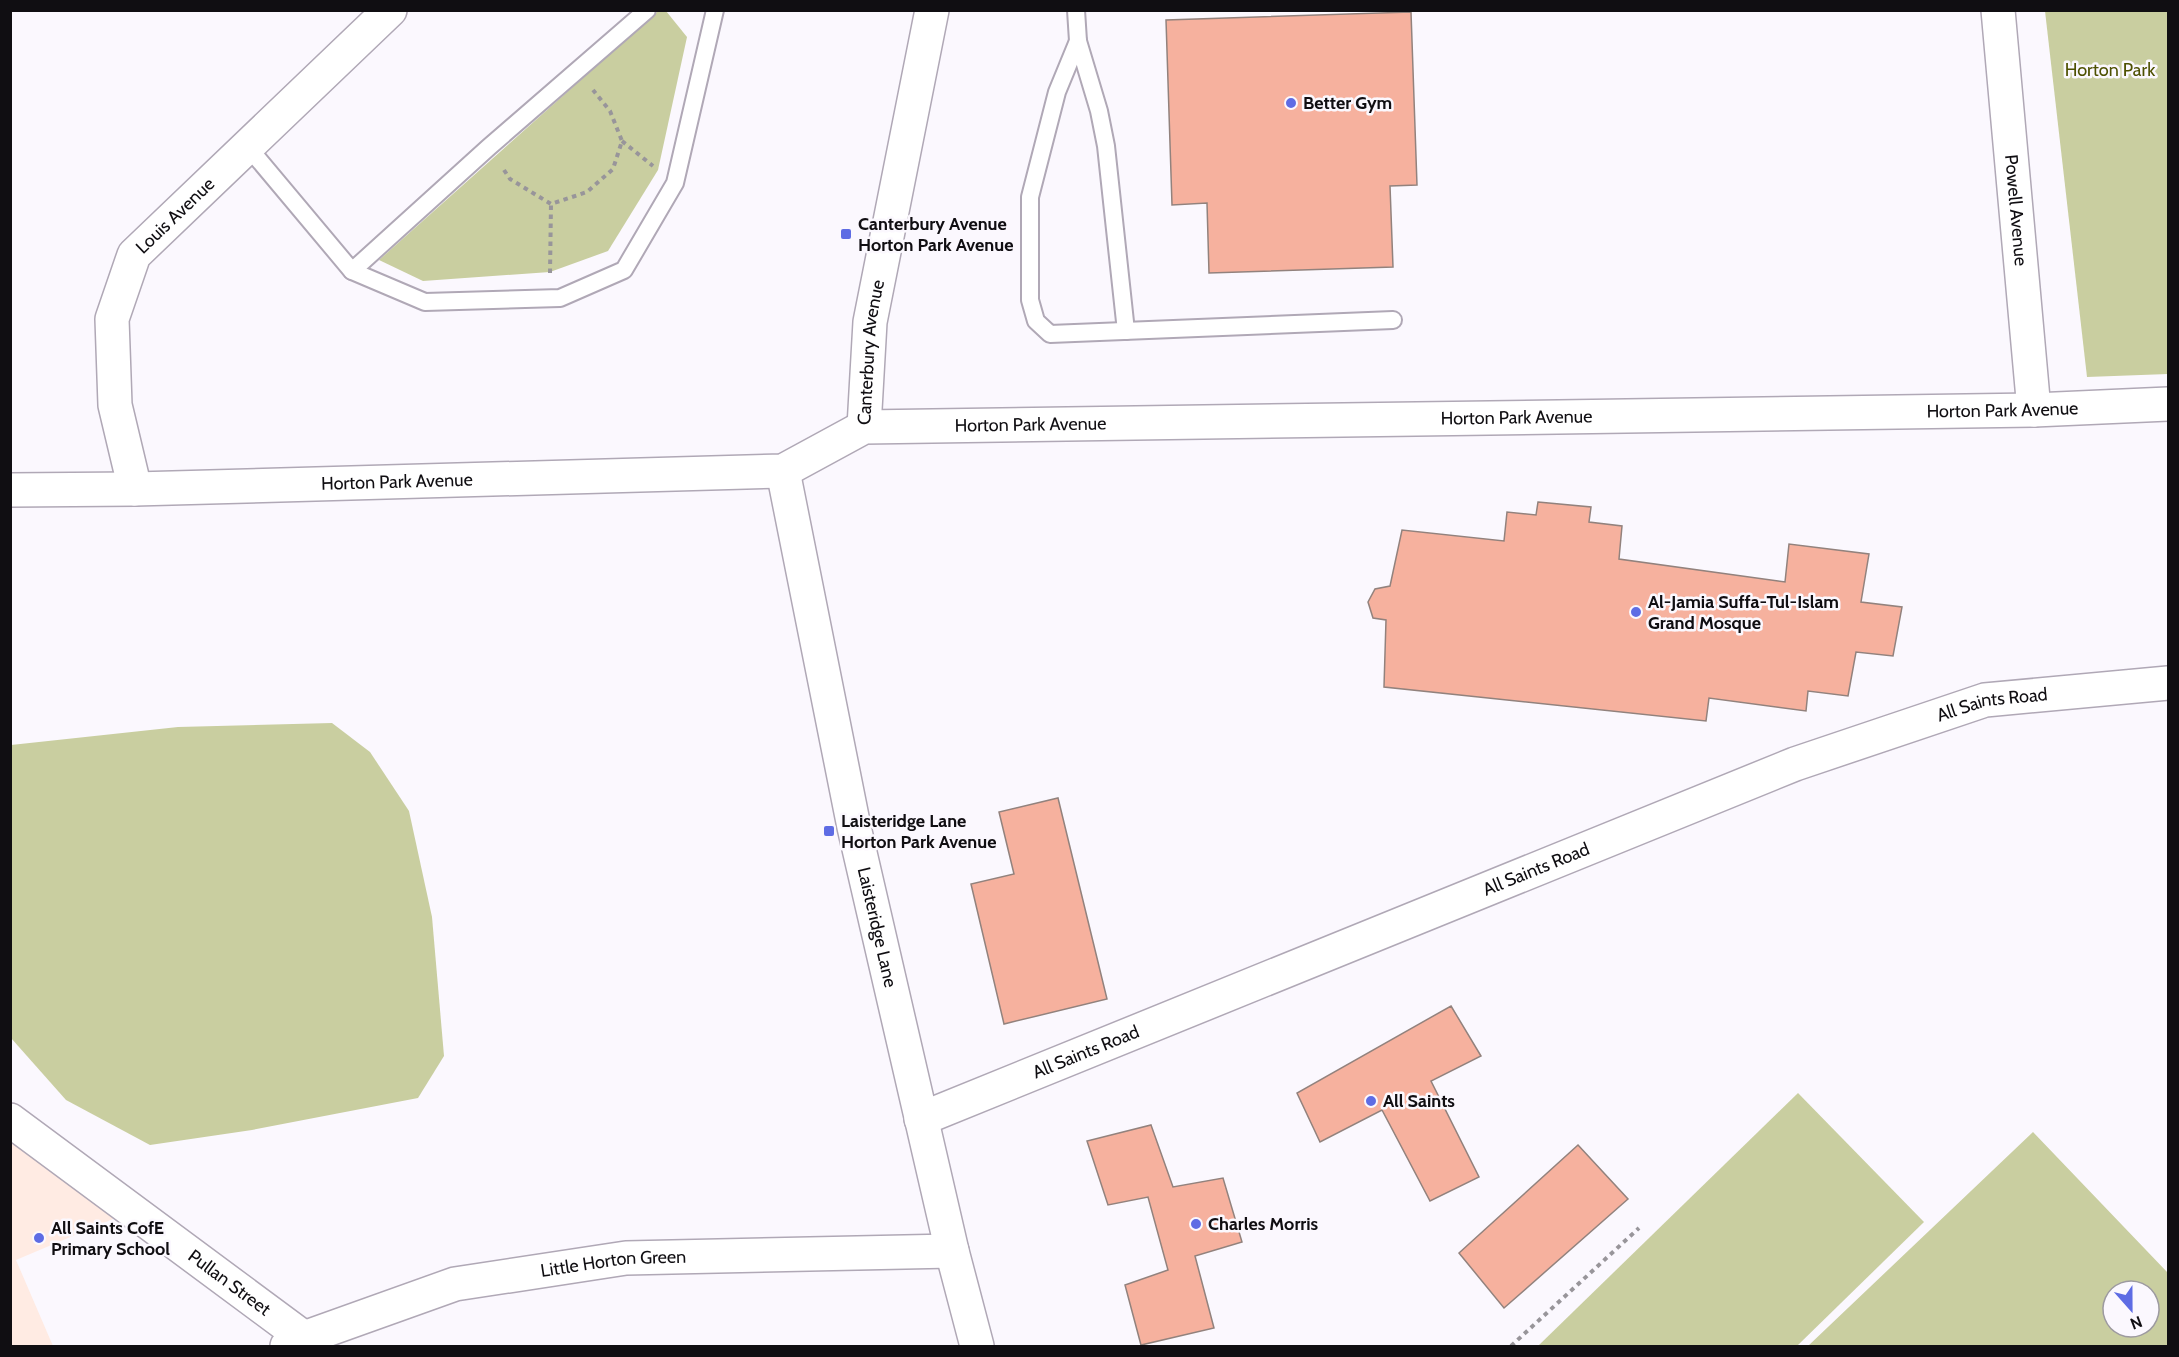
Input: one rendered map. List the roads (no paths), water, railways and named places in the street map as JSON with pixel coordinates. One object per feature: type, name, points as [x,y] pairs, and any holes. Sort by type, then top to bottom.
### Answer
[{"type":"street","name":"Louis Avenue","points":[[135,489],[115,405],[112,319],[134,255],[390,10]]},
{"type":"street","name":"Canterbury Avenue","points":[[783,471],[864,427],[870,322],[932,10]]},
{"type":"street","name":"Powell Avenue","points":[[1998,10],[2034,410]]},
{"type":"street","name":"Horton Park Avenue","points":[[864,427],[2034,410],[2169,404]]},
{"type":"street","name":"Horton Park Avenue","points":[[10,490],[135,489],[783,471]]},
{"type":"street","name":"Laisteridge Lane","points":[[783,471],[854,827],[952,1251],[977,1347]]},
{"type":"street","name":"All Saints Road","points":[[921,1119],[1794,764],[1985,700],[2169,683]]},
{"type":"street","name":"Pullan Street","points":[[10,1120],[295,1342]]},
{"type":"street","name":"Little Horton Green","points":[[295,1342],[455,1284],[626,1258],[952,1251]]},
{"type":"lane","points":[[352,272],[489,147],[647,10]]},
{"type":"lane","points":[[248,147],[352,272],[425,302],[561,298],[624,270],[675,183],[715,10]]},
{"type":"lane","points":[[1076,10],[1078,41],[1099,111],[1106,146],[1126,331]]},
{"type":"lane","points":[[1078,41],[1057,92],[1030,197],[1030,300],[1036,321],[1050,334],[1394,320]]},
{"type":"place","name":"Better Gym","points":[[1291,103]]},
{"type":"place","name":"Canterbury Avenue Horton Park Avenue","points":[[846,234]]},
{"type":"place","name":"Al-Jamia Suffa-Tul-Islam Grand Mosque","points":[[1636,612]]},
{"type":"place","name":"Laisteridge Lane Horton Park Avenue","points":[[829,831]]},
{"type":"place","name":"All Saints","points":[[1371,1101]]},
{"type":"place","name":"Charles Morris","points":[[1196,1224]]},
{"type":"place","name":"All Saints CofE Primary School","points":[[39,1238]]},
{"type":"park label","name":"Horton Park","points":[[2110,70]]}]
